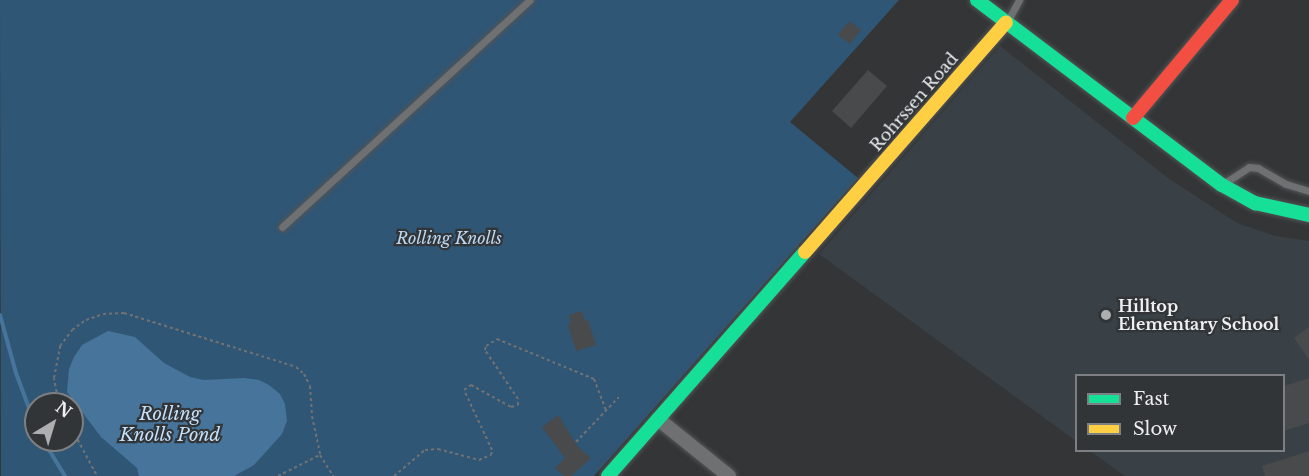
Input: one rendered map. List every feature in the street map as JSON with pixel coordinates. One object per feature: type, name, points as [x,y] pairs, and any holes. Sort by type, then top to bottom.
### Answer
[{"type":"street","points":[[977,0],[1222,185],[1255,203],[1309,215]]},
{"type":"street","points":[[1133,118],[1165,76],[1200,41],[1232,0]]},
{"type":"street","name":"Rohrssen Road","points":[[608,476],[1006,22]]},
{"type":"street","points":[[658,419],[729,476]]},
{"type":"lane","points":[[282,227],[530,0]]},
{"type":"lane","points":[[1006,22],[1018,0]]},
{"type":"lane","points":[[1222,185],[1249,167],[1258,168],[1286,184],[1309,191]]},
{"type":"path","points":[[57,392],[54,378],[60,346],[72,330],[86,320],[103,314],[124,313],[296,367],[304,374],[310,386],[312,416],[320,455],[333,476]]},
{"type":"path","points":[[393,476],[425,450],[438,450],[479,459],[491,455],[492,450],[464,390],[471,385],[511,407],[518,405],[518,399],[485,350],[486,346],[497,339],[594,379],[606,410]]},
{"type":"path","points":[[576,442],[619,397]]},
{"type":"path","points":[[84,452],[97,476]]},
{"type":"path","points":[[278,476],[320,455]]},
{"type":"shaded area","name":"Hilltop Elementary School","points":[[1000,46],[1168,178],[1237,223],[1276,236],[1309,241],[1309,476],[1125,476],[1091,452],[1285,452],[1285,374],[1075,374],[1075,440],[819,254]]},
{"type":"green space","name":"Rolling Knolls","points":[[0,0],[899,0],[790,122],[858,178],[594,476],[1,476]]},
{"type":"water","name":"Rolling Knolls Pond","points":[[108,331],[135,337],[164,363],[190,377],[204,380],[244,378],[259,380],[280,394],[285,404],[287,421],[282,434],[254,465],[234,476],[139,476],[137,468],[101,437],[84,414],[84,392],[67,392],[69,369],[82,345]]},
{"type":"building","points":[[849,21],[861,30],[850,44],[838,35]]},
{"type":"building","points":[[868,70],[887,86],[851,128],[832,111]]},
{"type":"building","points":[[582,311],[585,321],[588,320],[596,345],[576,351],[568,325],[571,324],[569,315]]},
{"type":"building","points":[[1309,327],[1309,360],[1294,338]]},
{"type":"building","name":"Hilltop Elementary School","points":[[1309,378],[1309,423],[1285,431],[1285,386]]},
{"type":"building","points":[[558,415],[578,447],[591,458],[571,476],[564,476],[555,468],[565,458],[542,427]]},
{"type":"building","points":[[1309,451],[1309,476],[1265,476],[1262,466]]},
{"type":"waterway","points":[[0,315],[24,395]]},
{"type":"waterway","points":[[50,452],[65,476]]},
{"type":"traffic: fast","points":[[977,0],[1222,185],[1255,203],[1309,215]]},
{"type":"traffic: fast","points":[[608,476],[805,252]]},
{"type":"traffic: slow","points":[[805,252],[1006,22]]},
{"type":"traffic: jam","points":[[1133,118],[1232,0]]},
{"type":"place","name":"Hilltop Elementary School","points":[[1106,315]]}]
